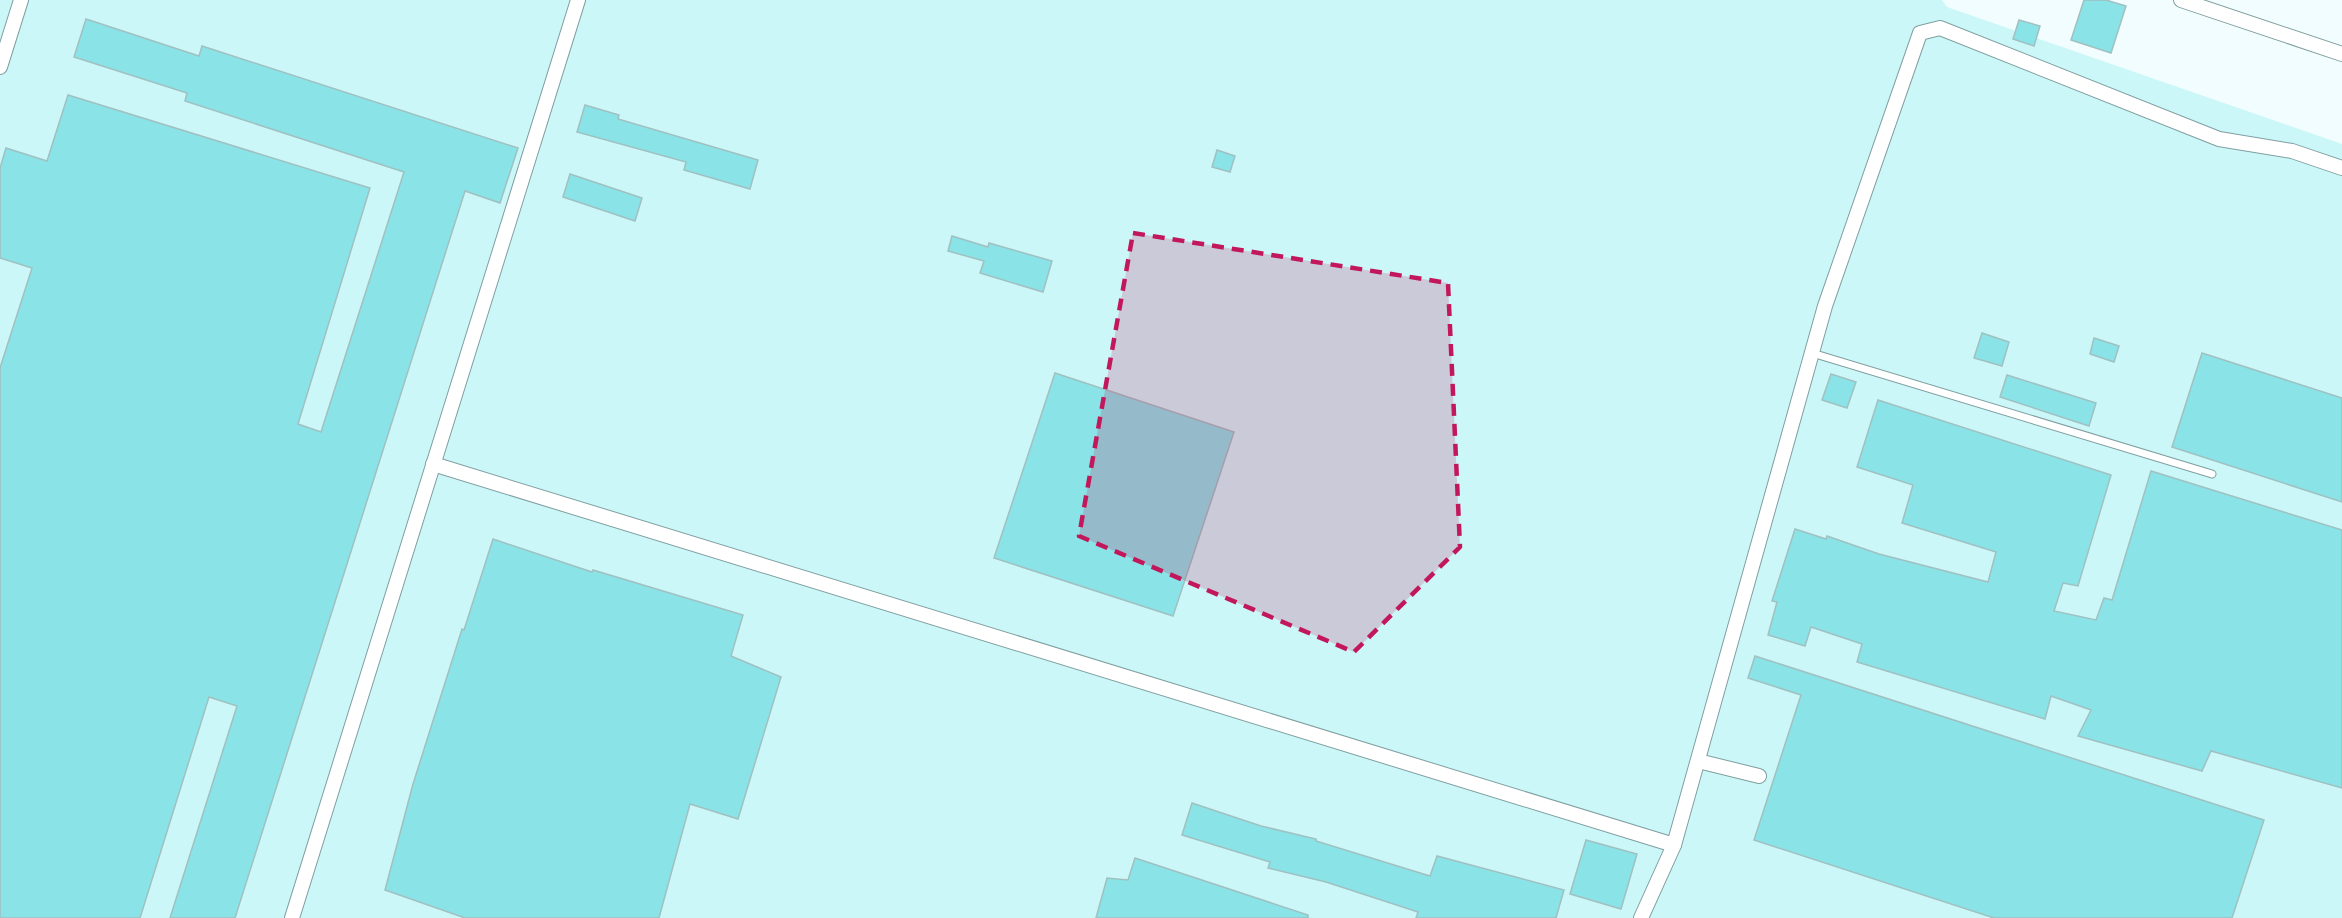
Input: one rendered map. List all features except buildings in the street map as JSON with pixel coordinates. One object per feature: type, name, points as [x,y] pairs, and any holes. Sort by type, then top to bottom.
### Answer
[{"type":"street","points":[[0,67],[21,0]]},
{"type":"street","points":[[292,918],[578,0]]},
{"type":"street","points":[[2181,0],[2342,54]]},
{"type":"street","points":[[1641,918],[1674,845],[1825,306],[1920,33],[1940,28],[2219,139],[2292,151],[2342,168]]},
{"type":"street","points":[[434,464],[1674,845]]},
{"type":"street","points":[[1698,761],[1759,776]]},
{"type":"lane","points":[[1812,353],[2212,474]]},
{"type":"highlighted area","points":[[1133,233],[1448,283],[1460,547],[1354,652],[1079,536]]},
{"type":"shaded area","points":[[0,0],[1942,0],[1947,7],[2342,144],[2342,918],[0,918]]}]
